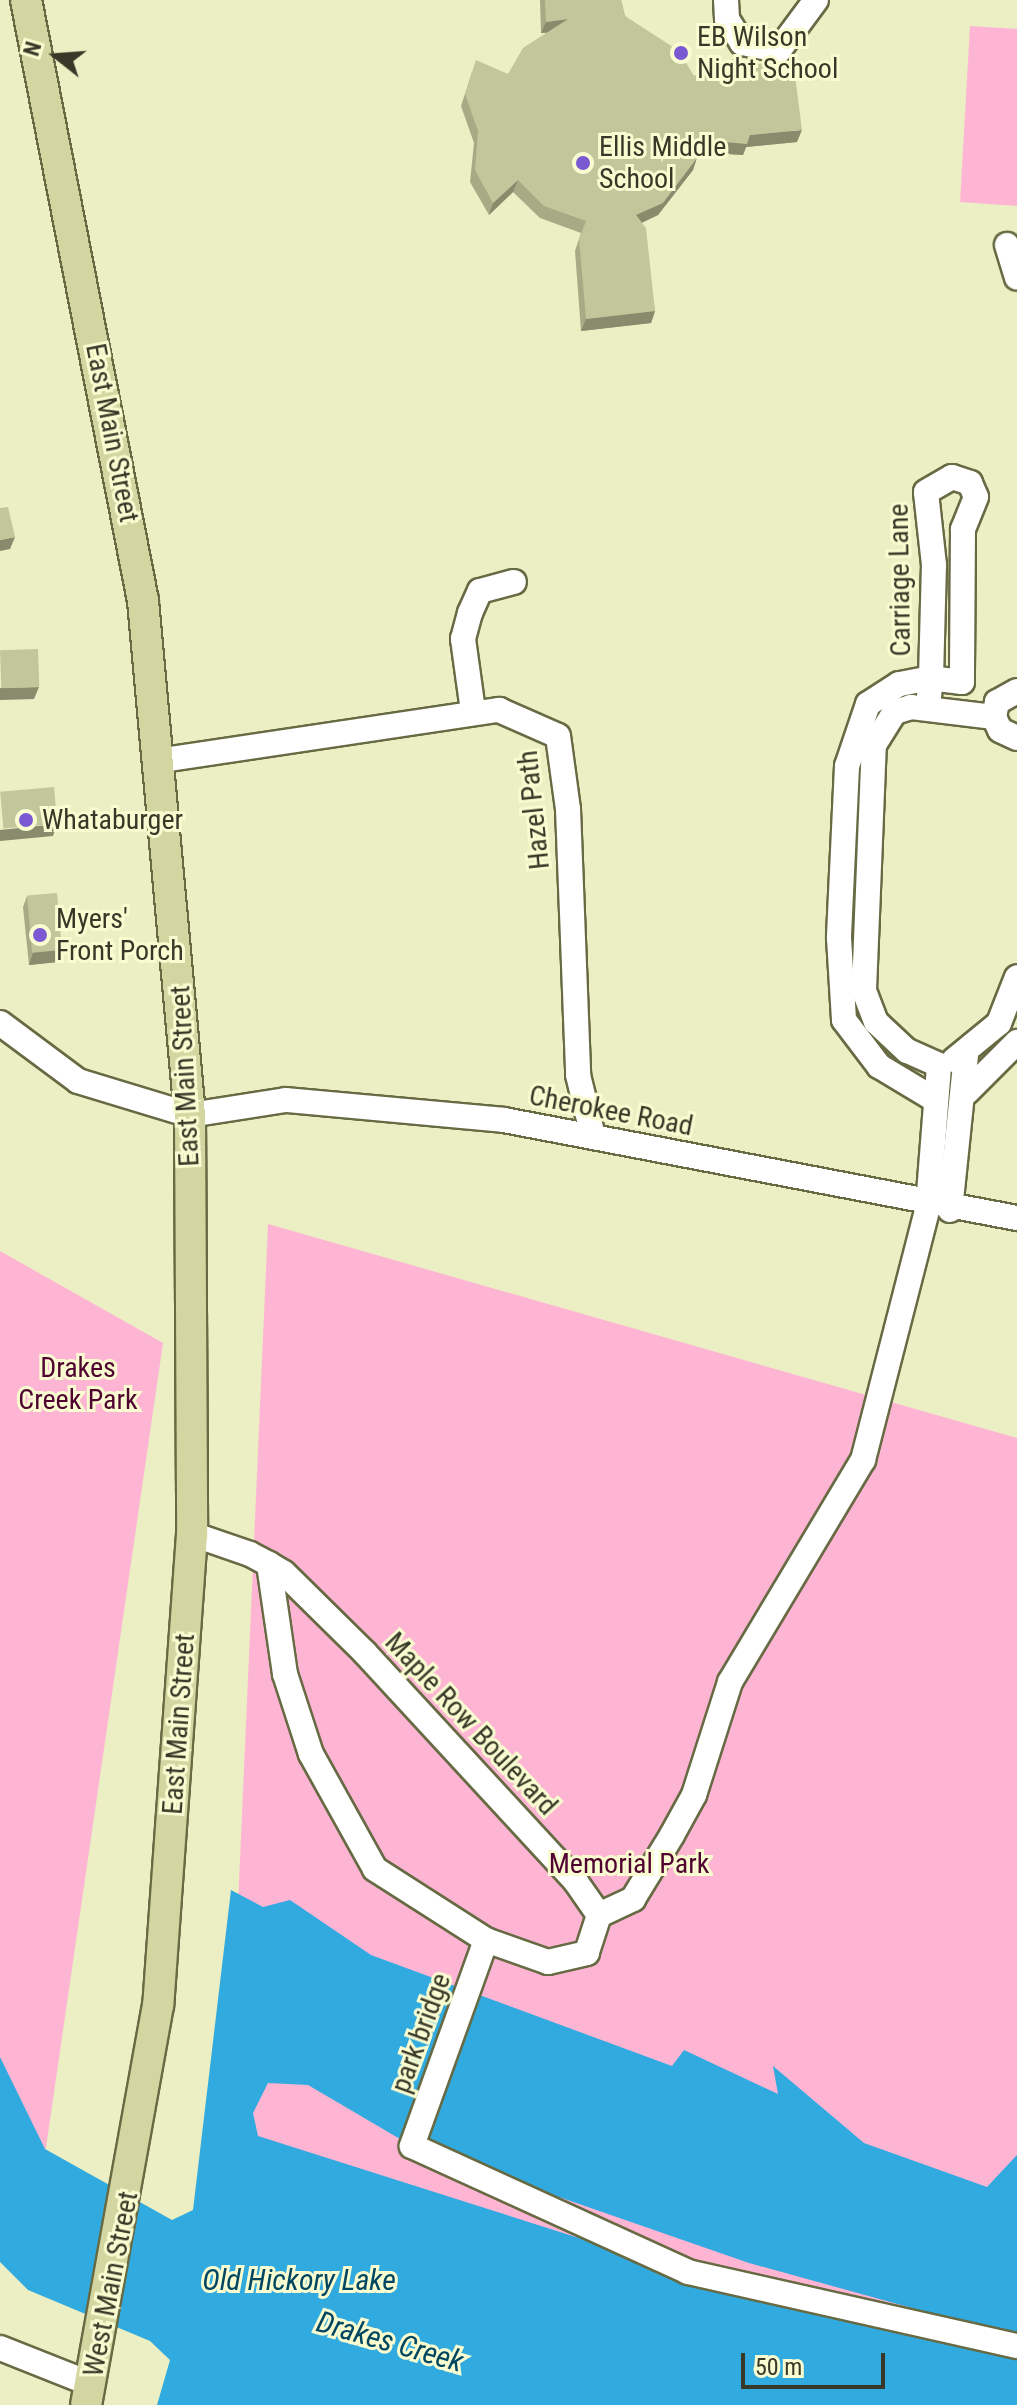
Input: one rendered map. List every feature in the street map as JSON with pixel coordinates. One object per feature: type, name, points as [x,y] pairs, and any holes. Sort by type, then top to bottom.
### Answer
[{"type":"main road","name":"East Main Street","points":[[26,0],[143,601],[163,760],[190,1115],[192,1534],[158,2005],[135,2163]]},
{"type":"main road","name":"West Main Street","points":[[90,2383],[135,2163]]},
{"type":"street","points":[[726,0],[727,19],[742,43],[779,50],[816,0]]},
{"type":"street","points":[[1007,245],[1017,278]]},
{"type":"street","name":"Carriage Lane","points":[[928,706],[934,532],[926,492],[952,477],[970,483],[976,497],[963,529],[959,711]]},
{"type":"street","points":[[473,711],[463,639],[470,613],[480,591],[514,582]]},
{"type":"street","name":"Carriage Lane","points":[[868,1001],[865,923],[850,744],[868,704],[899,684],[931,678],[962,682],[1005,701],[1017,738]]},
{"type":"street","name":"Carriage Lane","points":[[843,1011],[840,924],[857,810],[874,745],[895,712],[928,706],[959,711],[1005,701]]},
{"type":"street","name":"Hazel Path","points":[[163,760],[473,711],[499,710],[558,736],[568,809],[578,1075],[593,1136]]},
{"type":"street","points":[[840,924],[865,923]]},
{"type":"street","points":[[934,1099],[879,1066],[843,1011],[868,1001],[876,1022],[907,1051],[939,1065],[966,1056],[999,1023],[1017,977]]},
{"type":"street","points":[[0,1023],[78,1081],[190,1115]]},
{"type":"street","points":[[967,1092],[1017,1042]]},
{"type":"street","points":[[269,1564],[285,1674],[311,1754],[375,1869],[486,1940],[548,1962],[587,1953],[599,1915],[633,1899],[672,1835],[704,1769],[730,1682],[863,1460],[939,1208],[967,1092],[966,1056]]},
{"type":"street","points":[[939,1065],[934,1099],[939,1208]]},
{"type":"street","name":"Cherokee Road","points":[[190,1115],[286,1100],[504,1120],[939,1208],[1017,1218]]},
{"type":"street","name":"Maple Row Boulevard","points":[[192,1534],[269,1564],[365,1653],[599,1915]]},
{"type":"street","name":"park bridge","points":[[486,1940],[412,2146],[688,2272],[1017,2346]]},
{"type":"street","points":[[0,2348],[90,2383]]},
{"type":"green space","points":[[970,26],[1017,29],[1017,206],[960,202]]},
{"type":"green space","name":"Memorial Park","points":[[268,1224],[1017,1438],[1017,2349],[226,2177]]},
{"type":"green space","name":"Drakes Creek Park","points":[[0,1251],[163,1343],[42,2175],[0,2146]]},
{"type":"water","name":"Old Hickory Lake","points":[[231,1890],[263,1907],[290,1900],[371,1955],[672,2066],[684,2050],[778,2094],[773,2066],[864,2143],[987,2187],[1017,2155],[1017,2337],[749,2263],[412,2146],[308,2085],[268,2083],[253,2113],[258,2136],[749,2292],[1017,2358],[1017,2405],[157,2405],[170,2360],[150,2341],[28,2290],[0,2262],[0,2057],[45,2149],[172,2220],[193,2210]]},
{"type":"building","name":"Ellis Middle School","points":[[545,0],[621,0],[625,16],[679,51],[694,76],[740,56],[740,66],[793,60],[802,130],[750,135],[747,144],[701,140],[697,158],[663,203],[636,215],[646,228],[655,311],[586,319],[579,239],[586,221],[544,206],[518,180],[493,203],[475,170],[478,131],[465,94],[476,60],[508,74],[523,48],[568,19],[546,22]]},
{"type":"building","points":[[8,507],[15,537],[0,540],[0,508]]},
{"type":"building","points":[[38,649],[39,687],[1,688],[0,650]]},
{"type":"building","name":"Whataburger","points":[[54,787],[57,824],[3,829],[0,792]]},
{"type":"building","name":"Myers' Front Porch","points":[[57,893],[62,950],[32,952],[27,896]]},
{"type":"place","name":"EB Wilson Night School","points":[[681,53]]},
{"type":"place","name":"Ellis Middle School","points":[[583,163]]},
{"type":"place","name":"Whataburger","points":[[26,820]]},
{"type":"place","name":"Myers' Front Porch","points":[[40,935]]},
{"type":"water label","name":"Drakes Creek","points":[[390,2342]]}]
